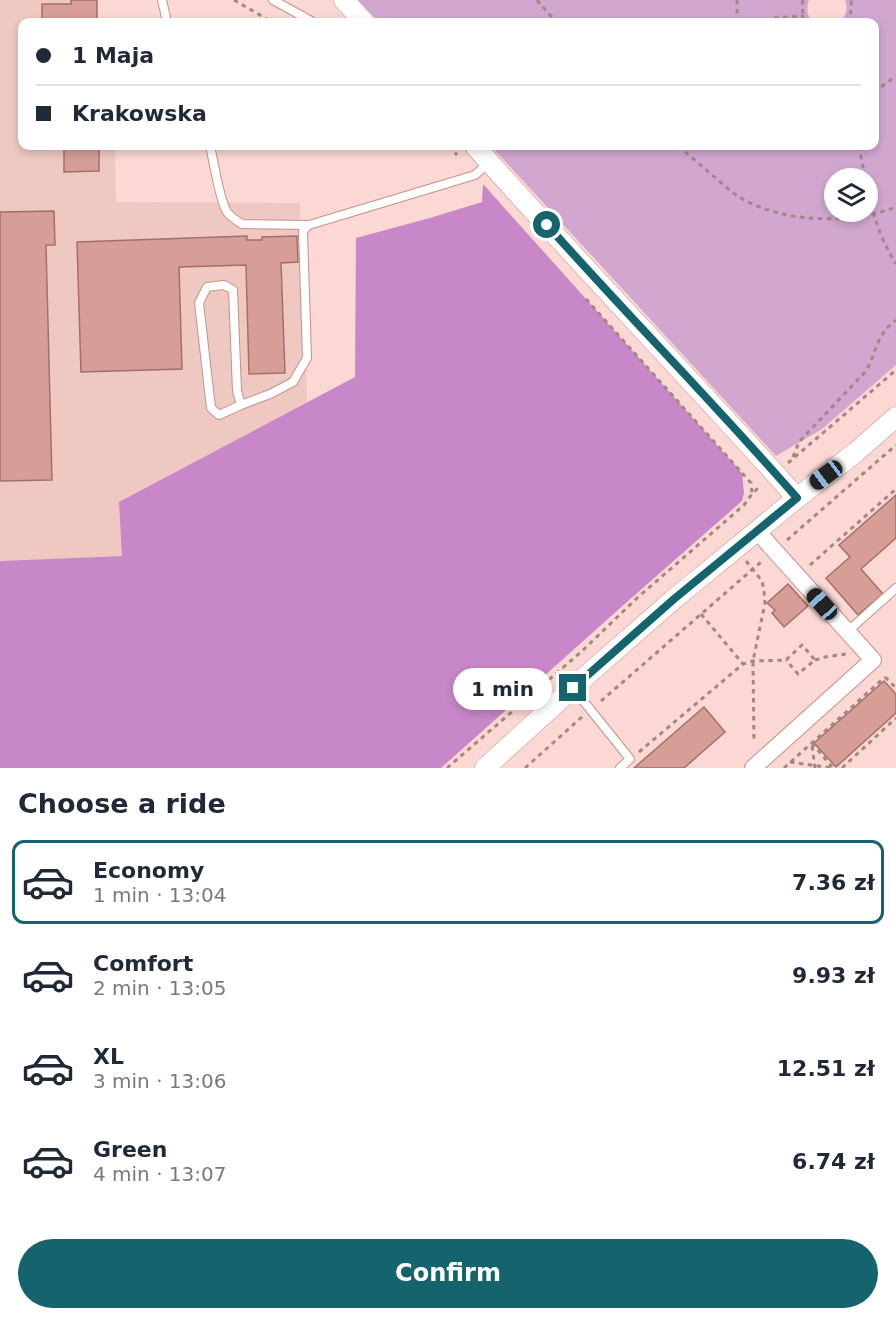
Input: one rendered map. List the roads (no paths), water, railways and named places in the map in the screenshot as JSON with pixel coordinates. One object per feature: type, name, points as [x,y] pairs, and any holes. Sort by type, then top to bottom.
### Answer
[{"type":"street","points":[[344,0],[360,18]]},
{"type":"street","points":[[475,150],[482,169],[797,498]]},
{"type":"street","points":[[485,768],[674,599],[896,417]]},
{"type":"street","points":[[754,768],[873,660],[756,530]]},
{"type":"lane","points":[[162,0],[166,18]]},
{"type":"lane","points":[[273,0],[306,18]]},
{"type":"lane","points":[[211,150],[227,212],[242,224],[309,225],[482,169]]},
{"type":"lane","points":[[241,405],[237,391],[233,290],[224,285],[207,287],[199,303],[211,408],[219,415],[293,382],[307,358],[303,231],[309,225]]},
{"type":"lane","points":[[847,632],[896,588]]},
{"type":"lane","points":[[573,688],[630,759],[620,768]]}]
